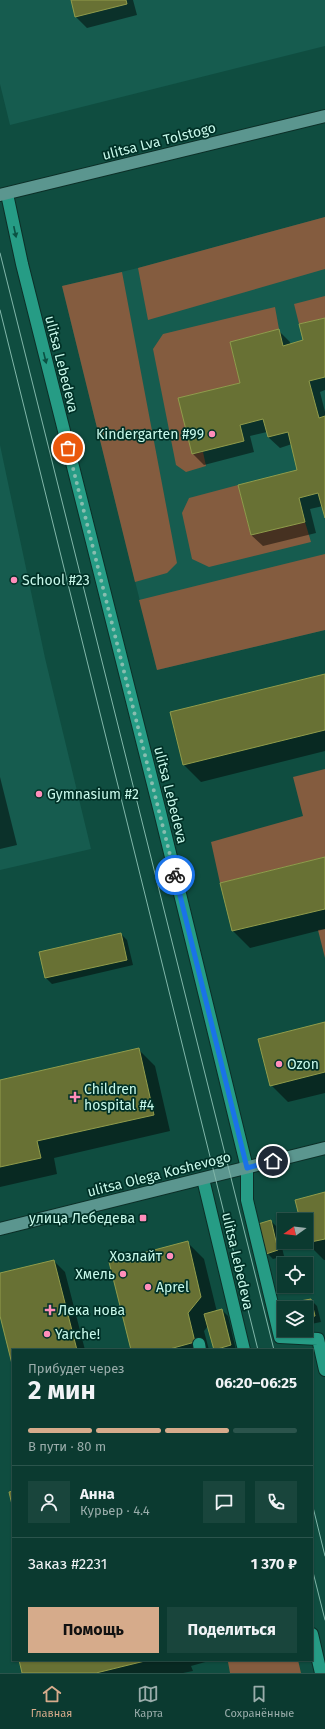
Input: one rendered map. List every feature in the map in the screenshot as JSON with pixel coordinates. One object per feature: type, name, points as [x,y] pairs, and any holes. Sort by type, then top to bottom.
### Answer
[{"type":"street","name":"ulitsa Lva Tolstogo","points":[[3,194],[325,116]]},
{"type":"street","name":"ulitsa Lebedeva","points":[[3,194],[160,812],[247,1168],[248,1200],[280,1337],[318,1339],[325,1370]]},
{"type":"street","name":"ulitsa Olega Koshevogo","points":[[0,1229],[325,1148]]},
{"type":"street","name":"ulitsa Lebedeva","points":[[202,1179],[244,1349]]},
{"type":"street","points":[[313,1638],[321,1673]]},
{"type":"shaded area","points":[[0,0],[325,0],[325,46],[10,125],[0,84]]},
{"type":"shaded area","name":"Kindergarten #99","points":[[325,217],[325,630],[157,670],[62,286],[138,268]]},
{"type":"shaded area","points":[[325,217],[325,269],[148,320],[138,268]]},
{"type":"shaded area","points":[[122,272],[177,563],[167,573],[135,582],[62,286]]},
{"type":"shaded area","points":[[325,296],[325,318],[299,324],[294,304]]},
{"type":"shaded area","points":[[275,307],[279,329],[230,342],[240,383],[179,398],[192,454],[203,452],[206,466],[186,472],[176,465],[153,349],[163,334]]},
{"type":"shaded area","name":"Gymnasium #2","points":[[0,445],[45,658],[91,849],[0,870]]},
{"type":"shaded area","points":[[238,485],[251,535],[305,522],[311,542],[209,567],[192,559],[182,513],[189,498]]},
{"type":"shaded area","points":[[325,554],[325,630],[157,670],[139,600]]},
{"type":"shaded area","points":[[325,769],[325,857],[220,883],[211,842],[303,816],[293,777]]},
{"type":"shaded area","points":[[325,929],[325,958],[318,930]]},
{"type":"shaded area","points":[[298,1661],[301,1673],[230,1673],[228,1662]]},
{"type":"building","points":[[71,0],[126,0],[127,4],[75,17]]},
{"type":"building","points":[[325,318],[325,377],[309,381],[319,418],[325,416],[325,518],[318,493],[299,498],[305,522],[251,535],[238,485],[297,470],[288,432],[268,437],[263,419],[240,425],[244,441],[192,454],[178,398],[240,383],[230,342],[279,329],[283,346],[303,340],[299,324]]},
{"type":"building","points":[[325,674],[325,730],[183,765],[170,712]]},
{"type":"building","points":[[325,857],[325,909],[232,931],[220,883]]},
{"type":"building","points":[[121,933],[127,960],[45,978],[39,952]]},
{"type":"building","points":[[325,1022],[325,1072],[270,1086],[258,1039]]},
{"type":"building","name":"Children hospital #4","points":[[139,1048],[154,1115],[37,1141],[41,1158],[0,1167],[0,1080]]},
{"type":"building","points":[[325,1192],[325,1239],[313,1242],[313,1213],[298,1213],[295,1200]]},
{"type":"building","points":[[271,1220],[278,1250],[266,1254],[258,1224]]},
{"type":"building","points":[[188,1241],[201,1297],[188,1313],[195,1342],[170,1349],[131,1349],[109,1262]]},
{"type":"building","points":[[54,1260],[77,1349],[12,1349],[12,1364],[0,1316],[0,1273]]},
{"type":"building","points":[[311,1299],[311,1301],[300,1301]]},
{"type":"building","points":[[222,1309],[231,1345],[214,1349],[204,1314]]},
{"type":"building","points":[[12,1491],[12,1505],[9,1492]]},
{"type":"building","points":[[19,1661],[145,1661],[96,1673],[22,1673]]},
{"type":"tram line","points":[[0,253],[274,1349]]},
{"type":"tram line","points":[[0,310],[258,1349]]},
{"type":"tram line","points":[[313,1507],[325,1556]]},
{"type":"tram line","points":[[313,1572],[325,1620]]},
{"type":"way so far","points":[[68,448],[175,875]]},
{"type":"place","name":"Kindergarten #99","points":[[212,434]]},
{"type":"place","name":"School #23","points":[[14,580]]},
{"type":"place","name":"Gymnasium #2","points":[[39,794]]},
{"type":"place","name":"Ozon","points":[[279,1064]]},
{"type":"place","name":"Children hospital #4","points":[[75,1097]]},
{"type":"place","name":"улица Лебедева","points":[[143,1218]]},
{"type":"place","name":"Хозлайт","points":[[170,1256]]},
{"type":"place","name":"Хмель","points":[[123,1274]]},
{"type":"place","name":"Aprel","points":[[148,1287]]},
{"type":"place","name":"Лека нова","points":[[50,1310]]},
{"type":"place","name":"Yarche!","points":[[47,1334]]},
{"type":"route","points":[[175,875],[247,1168],[273,1161]]}]
